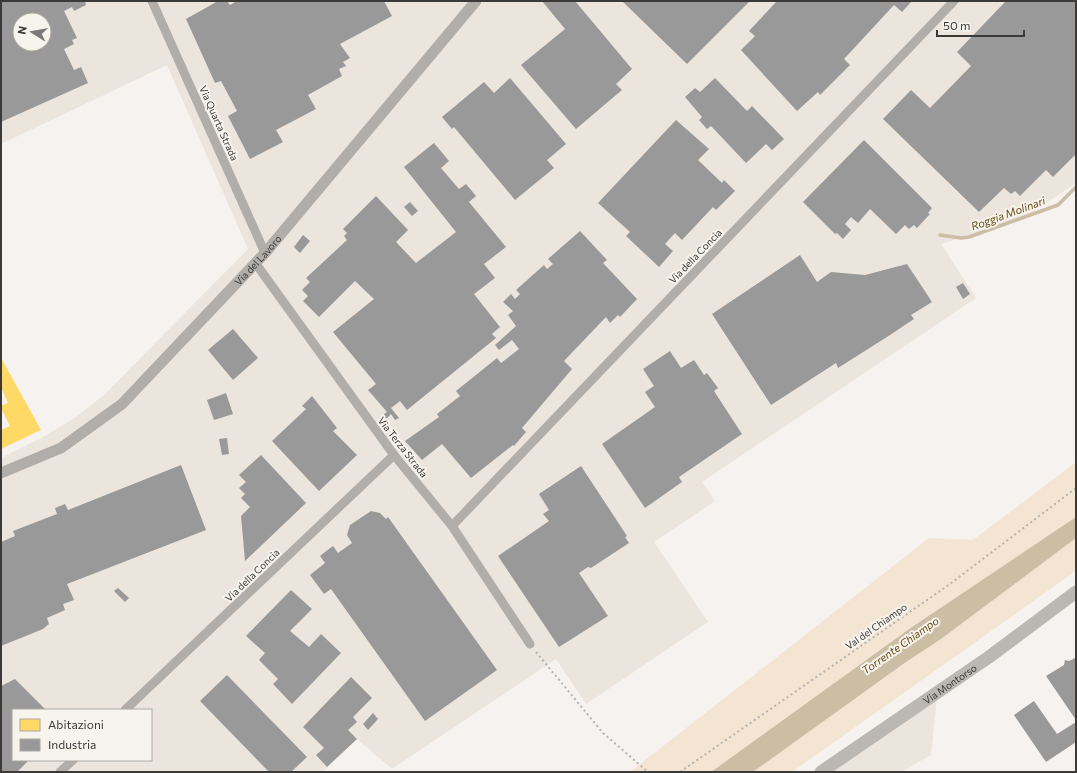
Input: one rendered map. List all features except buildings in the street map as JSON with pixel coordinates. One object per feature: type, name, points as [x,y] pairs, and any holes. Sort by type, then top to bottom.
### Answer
[{"type":"main road","name":"Via Montorso","points":[[821,772],[989,657],[1076,592]]},
{"type":"street","name":"Via Quarta Strada","points":[[152,1],[265,253]]},
{"type":"street","name":"Via del Lavoro","points":[[1,473],[61,448],[122,404],[256,264],[476,1]]},
{"type":"street","name":"Via della Concia","points":[[452,526],[954,1]]},
{"type":"street","name":"Via Terza Strada","points":[[256,264],[394,455],[452,526],[530,644]]},
{"type":"street","name":"Via della Concia","points":[[127,709],[394,455]]},
{"type":"street","points":[[60,772],[72,761]]},
{"type":"path","name":"Val del Chiampo","points":[[680,772],[950,584],[1076,488]]},
{"type":"path","points":[[530,644],[603,733],[648,772]]},
{"type":"shaded area","points":[[1,1],[1076,1],[1076,183],[1027,216],[941,244],[976,298],[702,482],[715,501],[654,542],[708,622],[586,704],[556,659],[392,769],[357,739],[322,772],[1,772],[1,458],[45,436],[76,417],[104,395],[248,249],[167,65],[1,144]]},
{"type":"shaded area","points":[[1076,462],[1076,517],[912,627],[711,772],[630,772],[929,538],[973,540]]},
{"type":"shaded area","points":[[1076,538],[1076,570],[1063,580],[792,772],[753,772],[906,662],[941,639]]},
{"type":"shaded area","points":[[937,698],[931,755],[901,772],[828,772]]},
{"type":"water","name":"Torrente Chiampo","points":[[1076,517],[1076,538],[941,639],[906,662],[753,772],[711,772],[912,627]]},
{"type":"waterway","name":"Roggia Molinari","points":[[940,235],[961,238],[969,237],[1058,205],[1076,187]]}]
